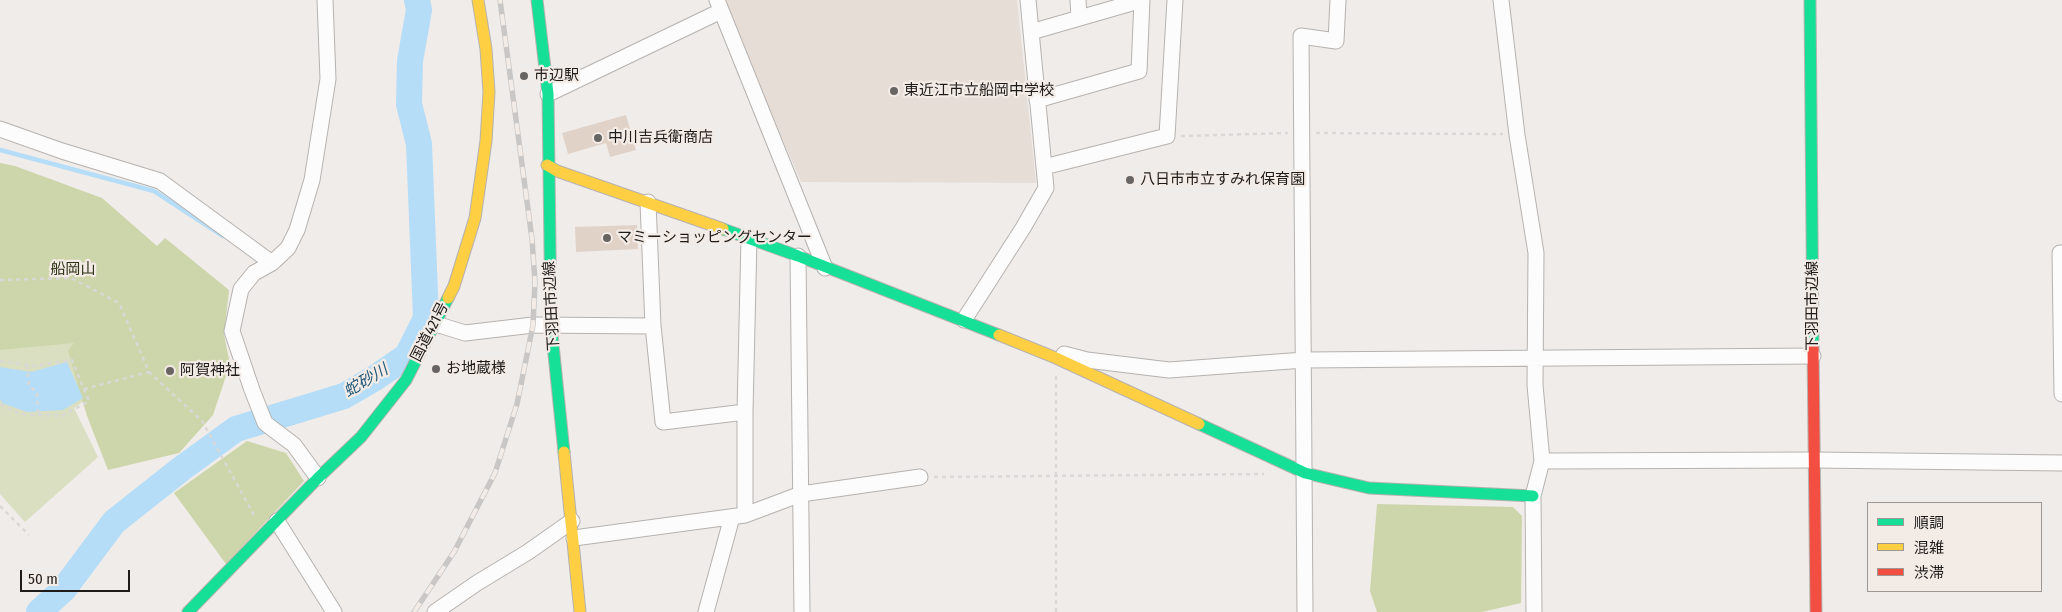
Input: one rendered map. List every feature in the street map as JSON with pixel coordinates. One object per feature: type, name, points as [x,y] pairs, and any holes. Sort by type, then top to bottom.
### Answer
[{"type":"main road","name":"国道421号","points":[[188,612],[318,478],[361,437],[406,380],[436,324],[454,286],[475,218],[486,141],[489,92],[486,49],[478,0]]},
{"type":"main road","name":"下羽田市辺線","points":[[537,0],[548,94],[551,325],[580,612]]},
{"type":"main road","name":"下羽田市辺線","points":[[1810,0],[1816,612]]},
{"type":"main road","points":[[548,165],[557,171],[749,238],[964,320],[1056,358],[1305,474],[1370,488],[1533,496]]},
{"type":"street","points":[[318,478],[294,445],[265,423],[232,331],[242,289],[254,273],[272,262],[288,248],[297,230],[312,180],[328,79],[325,0]]},
{"type":"street","points":[[964,320],[1023,228],[1046,188],[1028,0]]},
{"type":"street","points":[[1078,0],[1079,18]]},
{"type":"street","points":[[1031,32],[1142,0],[1139,70],[1037,100]]},
{"type":"street","points":[[1044,167],[1167,136],[1175,0]]},
{"type":"street","points":[[1305,612],[1301,36],[1336,42],[1338,0]]},
{"type":"street","points":[[1501,0],[1517,134],[1536,253],[1535,385],[1542,461],[1533,496],[1534,612]]},
{"type":"street","points":[[548,94],[719,5],[825,268]]},
{"type":"street","points":[[0,129],[62,151],[160,181],[272,262]]},
{"type":"street","points":[[648,202],[653,326],[663,422],[745,412]]},
{"type":"street","points":[[706,612],[739,516],[745,412],[749,238]]},
{"type":"street","points":[[2062,253],[2060,253],[2062,394]]},
{"type":"street","points":[[798,256],[802,612]]},
{"type":"street","points":[[436,324],[464,332],[533,325],[653,326]]},
{"type":"street","points":[[1056,358],[1066,354],[1087,360],[1169,370],[1304,360],[1813,356]]},
{"type":"street","points":[[1542,461],[1814,460],[2062,463]]},
{"type":"street","points":[[574,538],[739,516],[801,494],[920,477]]},
{"type":"street","points":[[277,521],[334,612]]},
{"type":"street","points":[[435,612],[572,521]]},
{"type":"path","points":[[1167,136],[1302,133],[1517,134]]},
{"type":"path","points":[[0,280],[71,278],[119,303],[149,372],[202,421],[264,534]]},
{"type":"path","points":[[1056,358],[1056,612]]},
{"type":"path","points":[[0,361],[35,366],[72,360],[89,401],[62,416],[21,414],[0,404]]},
{"type":"path","points":[[27,365],[29,386],[37,392],[38,415]]},
{"type":"path","points":[[84,389],[149,372]]},
{"type":"path","points":[[920,477],[1265,474]]},
{"type":"path","points":[[0,506],[28,535]]},
{"type":"shaded area","name":"東近江市立船岡中学校","points":[[723,0],[1017,0],[1036,183],[801,182]]},
{"type":"green space","name":"船岡山","points":[[0,163],[15,166],[102,198],[157,246],[165,238],[229,290],[224,335],[230,364],[213,415],[179,453],[108,470],[87,416],[68,351],[74,343],[0,350]]},
{"type":"green space","name":"船岡山","points":[[0,232],[72,250],[84,401],[74,408],[98,457],[25,522],[0,494]]},
{"type":"green space","points":[[247,441],[286,453],[304,481],[226,564],[174,493]]},
{"type":"green space","points":[[1377,504],[1513,507],[1522,516],[1521,603],[1482,612],[1377,612],[1370,591]]},
{"type":"water","points":[[67,362],[83,398],[63,410],[27,412],[2,403],[0,399],[0,367],[31,372]]},
{"type":"building","name":"中川吉兵衛商店","points":[[626,115],[636,150],[610,157],[606,143],[568,154],[562,133]]},
{"type":"building","name":"マミーショッピングセンター","points":[[637,225],[638,249],[576,252],[575,227]]},
{"type":"waterway","name":"蛇砂川","points":[[39,612],[64,589],[114,522],[181,469],[236,429],[344,396],[407,356],[426,318],[419,144],[409,104],[410,61],[419,10],[417,0]]},
{"type":"waterway","points":[[0,150],[154,191],[223,236]]},
{"type":"railway","points":[[414,612],[454,552],[495,473],[517,404],[533,325],[535,282],[532,239],[500,0]]},
{"type":"traffic: fast","points":[[537,0],[548,94],[551,325],[564,452]]},
{"type":"traffic: fast","points":[[1810,0],[1813,346]]},
{"type":"traffic: fast","points":[[723,229],[798,256],[999,335]]},
{"type":"traffic: fast","points":[[188,612],[318,478],[361,437],[406,380],[448,298]]},
{"type":"traffic: fast","points":[[1199,424],[1305,473],[1369,488],[1533,496]]},
{"type":"traffic: slow","points":[[448,298],[454,286],[475,218],[486,141],[489,92],[486,49],[478,0]]},
{"type":"traffic: slow","points":[[547,165],[557,171],[723,229]]},
{"type":"traffic: slow","points":[[999,335],[1056,358],[1199,424]]},
{"type":"traffic: slow","points":[[564,452],[580,612]]},
{"type":"traffic: jam","points":[[1813,346],[1816,612]]},
{"type":"place","name":"市辺駅","points":[[524,76]]},
{"type":"place","name":"東近江市立船岡中学校","points":[[894,91]]},
{"type":"place","name":"中川吉兵衛商店","points":[[598,138]]},
{"type":"place","name":"八日市市立すみれ保育園","points":[[1130,180]]},
{"type":"place","name":"マミーショッピングセンター","points":[[607,238]]},
{"type":"place","name":"お地蔵様","points":[[436,369]]},
{"type":"place","name":"阿賀神社","points":[[170,371]]}]
